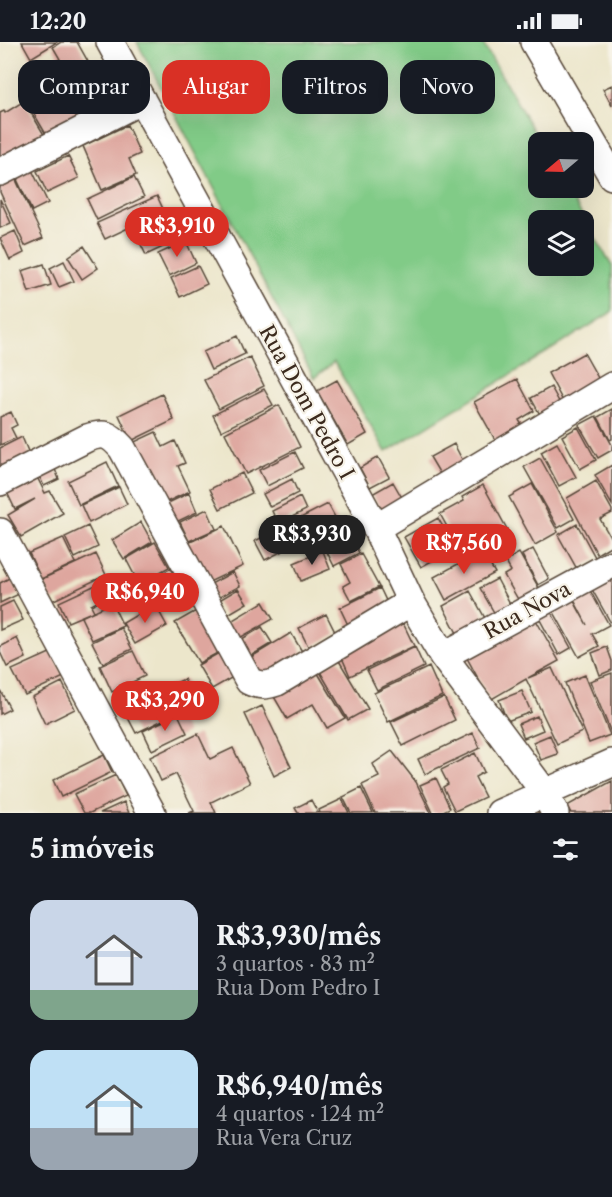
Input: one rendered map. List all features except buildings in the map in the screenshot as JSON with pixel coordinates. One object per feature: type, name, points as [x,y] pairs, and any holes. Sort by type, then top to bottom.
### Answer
[{"type":"street","name":"Rua Dom Pedro I","points":[[110,42],[120,60]]},
{"type":"street","points":[[534,42],[612,176]]},
{"type":"street","points":[[0,172],[114,114]]},
{"type":"street","name":"Rua Dom Pedro I","points":[[150,114],[376,528],[411,602],[443,656],[550,803]]},
{"type":"street","points":[[376,528],[612,386]]},
{"type":"street","points":[[0,482],[87,438],[101,434],[112,438],[122,448],[249,681],[257,685],[277,682],[411,602]]},
{"type":"street","points":[[0,532],[152,813]]},
{"type":"street","name":"Rua Nova","points":[[443,656],[612,564]]},
{"type":"street","points":[[500,813],[550,803],[612,763]]},
{"type":"green space","points":[[137,42],[482,42],[492,60],[400,60],[400,114],[495,114],[495,64],[534,132],[528,132],[528,198],[572,198],[579,210],[528,210],[528,276],[594,276],[594,235],[612,266],[612,312],[386,452],[334,362],[314,378],[175,114],[270,114],[270,60],[162,60],[162,89],[150,67],[150,60],[146,60]]}]
